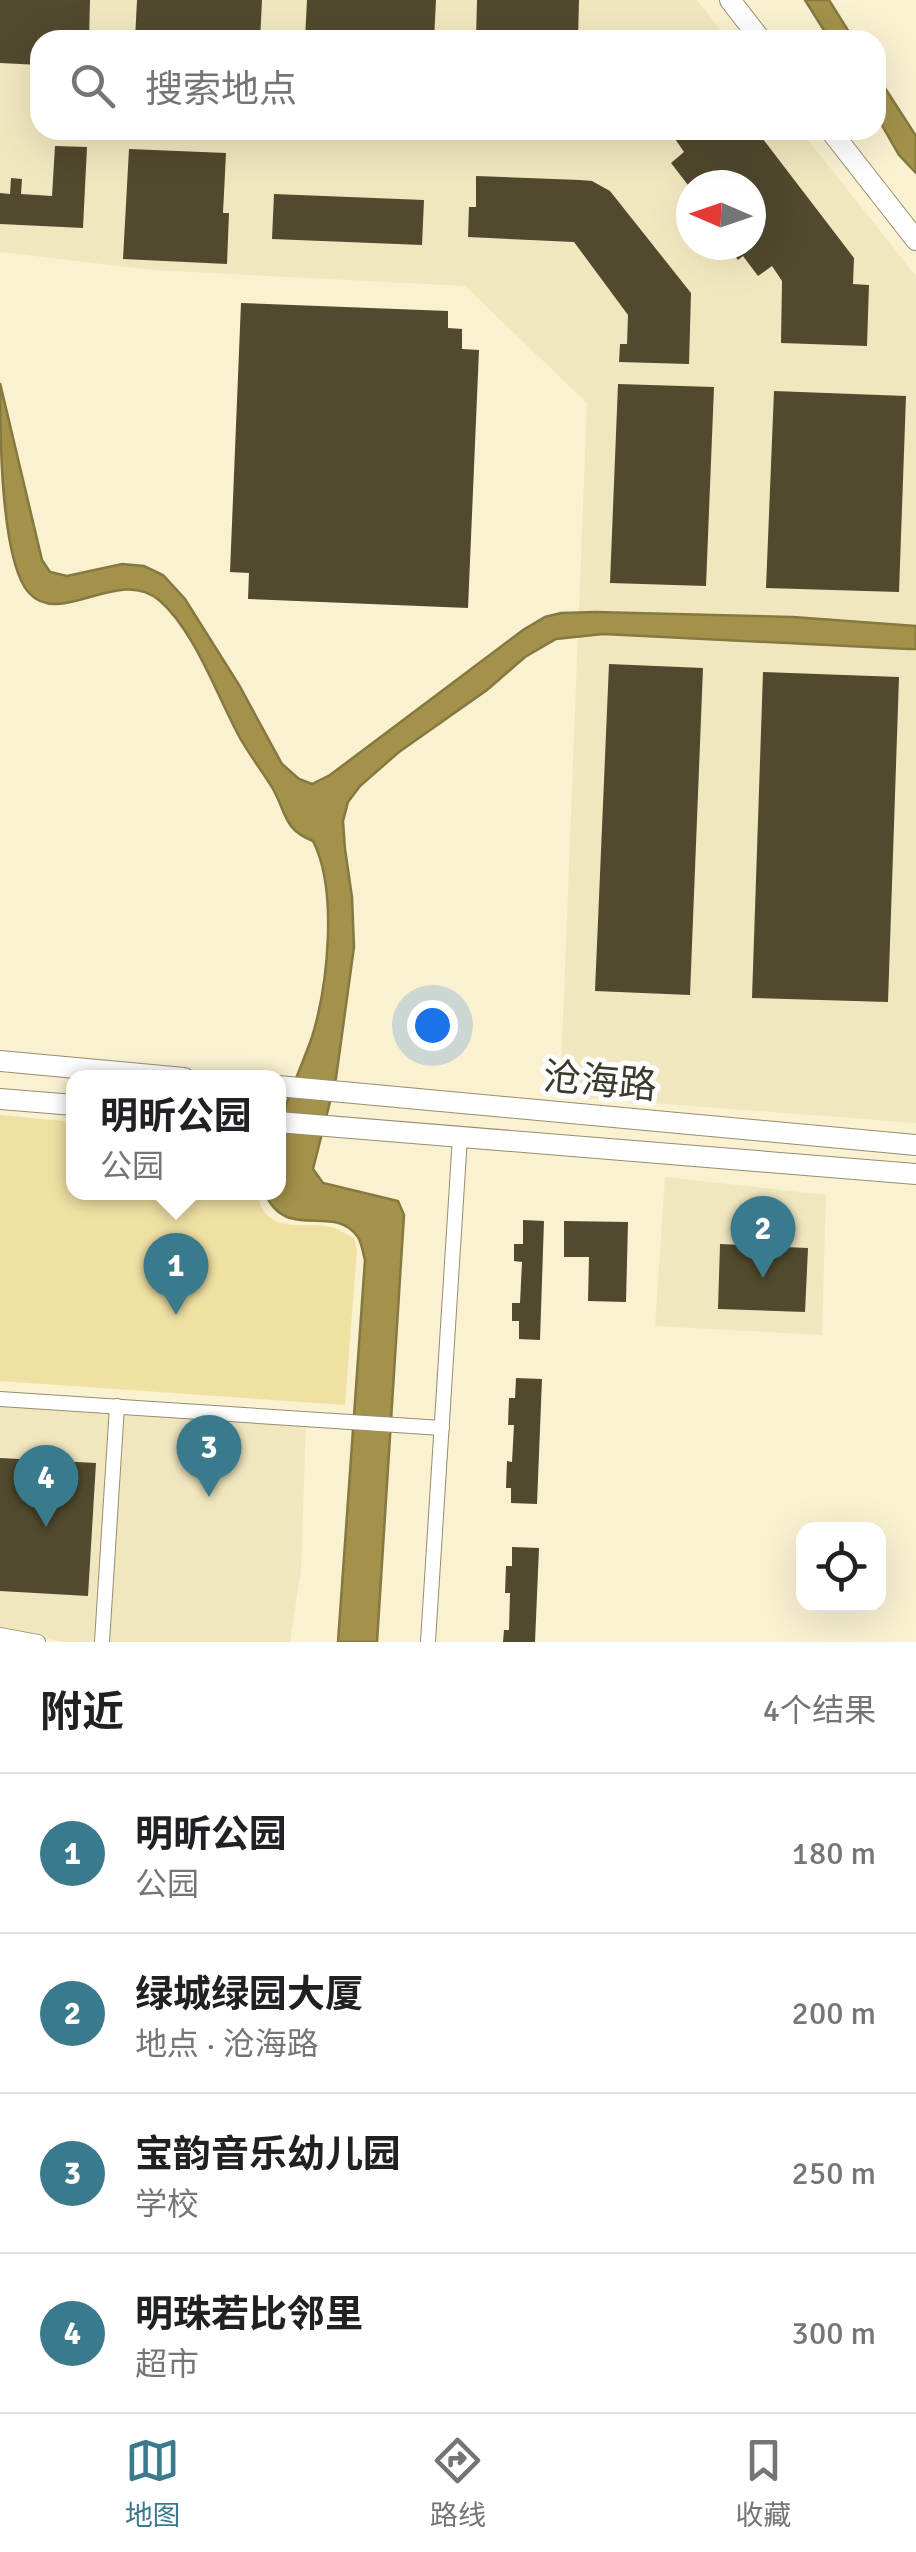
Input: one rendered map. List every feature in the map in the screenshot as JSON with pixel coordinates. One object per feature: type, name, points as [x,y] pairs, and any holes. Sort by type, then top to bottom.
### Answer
[{"type":"main road","points":[[730,0],[753,30]]},
{"type":"main road","points":[[838,140],[916,240]]},
{"type":"main road","points":[[0,1060],[102,1070]]},
{"type":"main road","name":"沧海路","points":[[286,1087],[916,1145]]},
{"type":"main road","points":[[0,1098],[66,1104]]},
{"type":"main road","name":"沧海路","points":[[286,1123],[916,1174]]},
{"type":"street","points":[[428,1642],[460,1136]]},
{"type":"street","points":[[0,1399],[442,1428]]},
{"type":"street","points":[[102,1642],[117,1406]]},
{"type":"street","points":[[0,1634],[38,1642]]},
{"type":"shaded area","points":[[0,0],[697,0],[720,30],[30,30],[30,140],[808,140],[916,276],[916,1123],[560,1096],[587,403],[465,286],[153,270],[0,252]]},
{"type":"shaded area","points":[[805,0],[829,0],[848,30],[824,30]]},
{"type":"shaded area","points":[[886,90],[916,136],[916,173],[886,132]]},
{"type":"shaded area","points":[[0,383],[42,560],[50,572],[67,576],[122,564],[144,566],[163,575],[185,599],[282,764],[299,779],[312,784],[330,775],[545,617],[596,612],[793,617],[916,626],[916,649],[603,634],[556,639],[525,657],[487,690],[399,752],[360,786],[348,802],[343,821],[354,947],[336,1078],[313,1169],[323,1183],[398,1201],[404,1215],[377,1642],[338,1642],[365,1260],[358,1237],[348,1227],[285,1216],[269,1200],[286,1200],[286,1105],[318,1016],[326,965],[328,911],[321,861],[313,841],[287,820],[194,646],[159,600],[143,591],[126,589],[57,604],[42,602],[29,593],[12,553],[2,461]]},
{"type":"shaded area","points":[[0,1115],[66,1121],[66,1200],[260,1200],[269,1216],[278,1222],[331,1227],[354,1238],[357,1250],[345,1405],[0,1381]]},
{"type":"shaded area","points":[[665,1177],[826,1195],[822,1335],[655,1326]]},
{"type":"shaded area","points":[[0,1402],[111,1410],[98,1642],[63,1642],[0,1629]]},
{"type":"shaded area","points":[[121,1409],[306,1423],[301,1570],[290,1642],[105,1642]]},
{"type":"building","points":[[0,0],[90,0],[89,30],[30,30],[30,64],[0,63]]},
{"type":"building","points":[[137,0],[262,0],[260,30],[136,30]]},
{"type":"building","points":[[307,0],[436,0],[434,30],[306,30]]},
{"type":"building","points":[[477,0],[579,0],[578,30],[476,30]]},
{"type":"building","points":[[676,140],[764,140],[854,258],[853,284],[869,285],[867,346],[781,343],[782,281],[772,266],[758,276],[746,260],[766,260],[766,170],[676,170],[671,163],[684,152]]},
{"type":"building","points":[[55,146],[87,147],[83,228],[0,224],[0,193],[10,194],[11,178],[22,179],[21,194],[52,196]]},
{"type":"building","points":[[129,149],[226,153],[223,213],[229,213],[227,264],[123,259]]},
{"type":"building","points":[[476,176],[592,181],[610,191],[691,293],[689,364],[619,362],[620,344],[627,344],[628,315],[574,242],[468,237],[469,207],[476,207]]},
{"type":"building","points":[[274,194],[424,200],[422,245],[272,239]]},
{"type":"building","points":[[241,303],[448,311],[448,328],[462,329],[462,349],[479,350],[468,608],[248,599],[249,573],[230,572]]},
{"type":"building","points":[[618,384],[714,387],[706,586],[610,583]]},
{"type":"building","points":[[774,391],[906,396],[899,592],[766,588]]},
{"type":"building","points":[[609,664],[703,668],[690,995],[595,991]]},
{"type":"building","points":[[763,672],[899,677],[888,1002],[752,998]]},
{"type":"building","points":[[523,1220],[544,1221],[540,1340],[519,1339],[519,1321],[512,1321],[512,1303],[520,1303],[522,1262],[514,1261],[514,1244],[523,1244]]},
{"type":"building","points":[[564,1221],[628,1222],[626,1302],[588,1301],[589,1257],[564,1257]]},
{"type":"building","points":[[720,1244],[808,1248],[805,1312],[718,1309]]},
{"type":"building","points":[[516,1378],[542,1379],[537,1504],[511,1503],[511,1488],[506,1488],[514,1425],[508,1425],[509,1398],[515,1398]]},
{"type":"building","points":[[0,1458],[96,1463],[88,1596],[0,1591]]},
{"type":"building","points":[[512,1547],[539,1548],[535,1642],[503,1642],[504,1630],[509,1630],[510,1593],[505,1593],[506,1566],[512,1566]]},
{"type":"place","name":"绿城绿园大厦","points":[[763,1278]]},
{"type":"place","name":"明昕公园","points":[[176,1315]]},
{"type":"place","name":"宝韵音乐幼儿园","points":[[209,1497]]},
{"type":"place","name":"明珠若比邻里","points":[[46,1527]]}]
